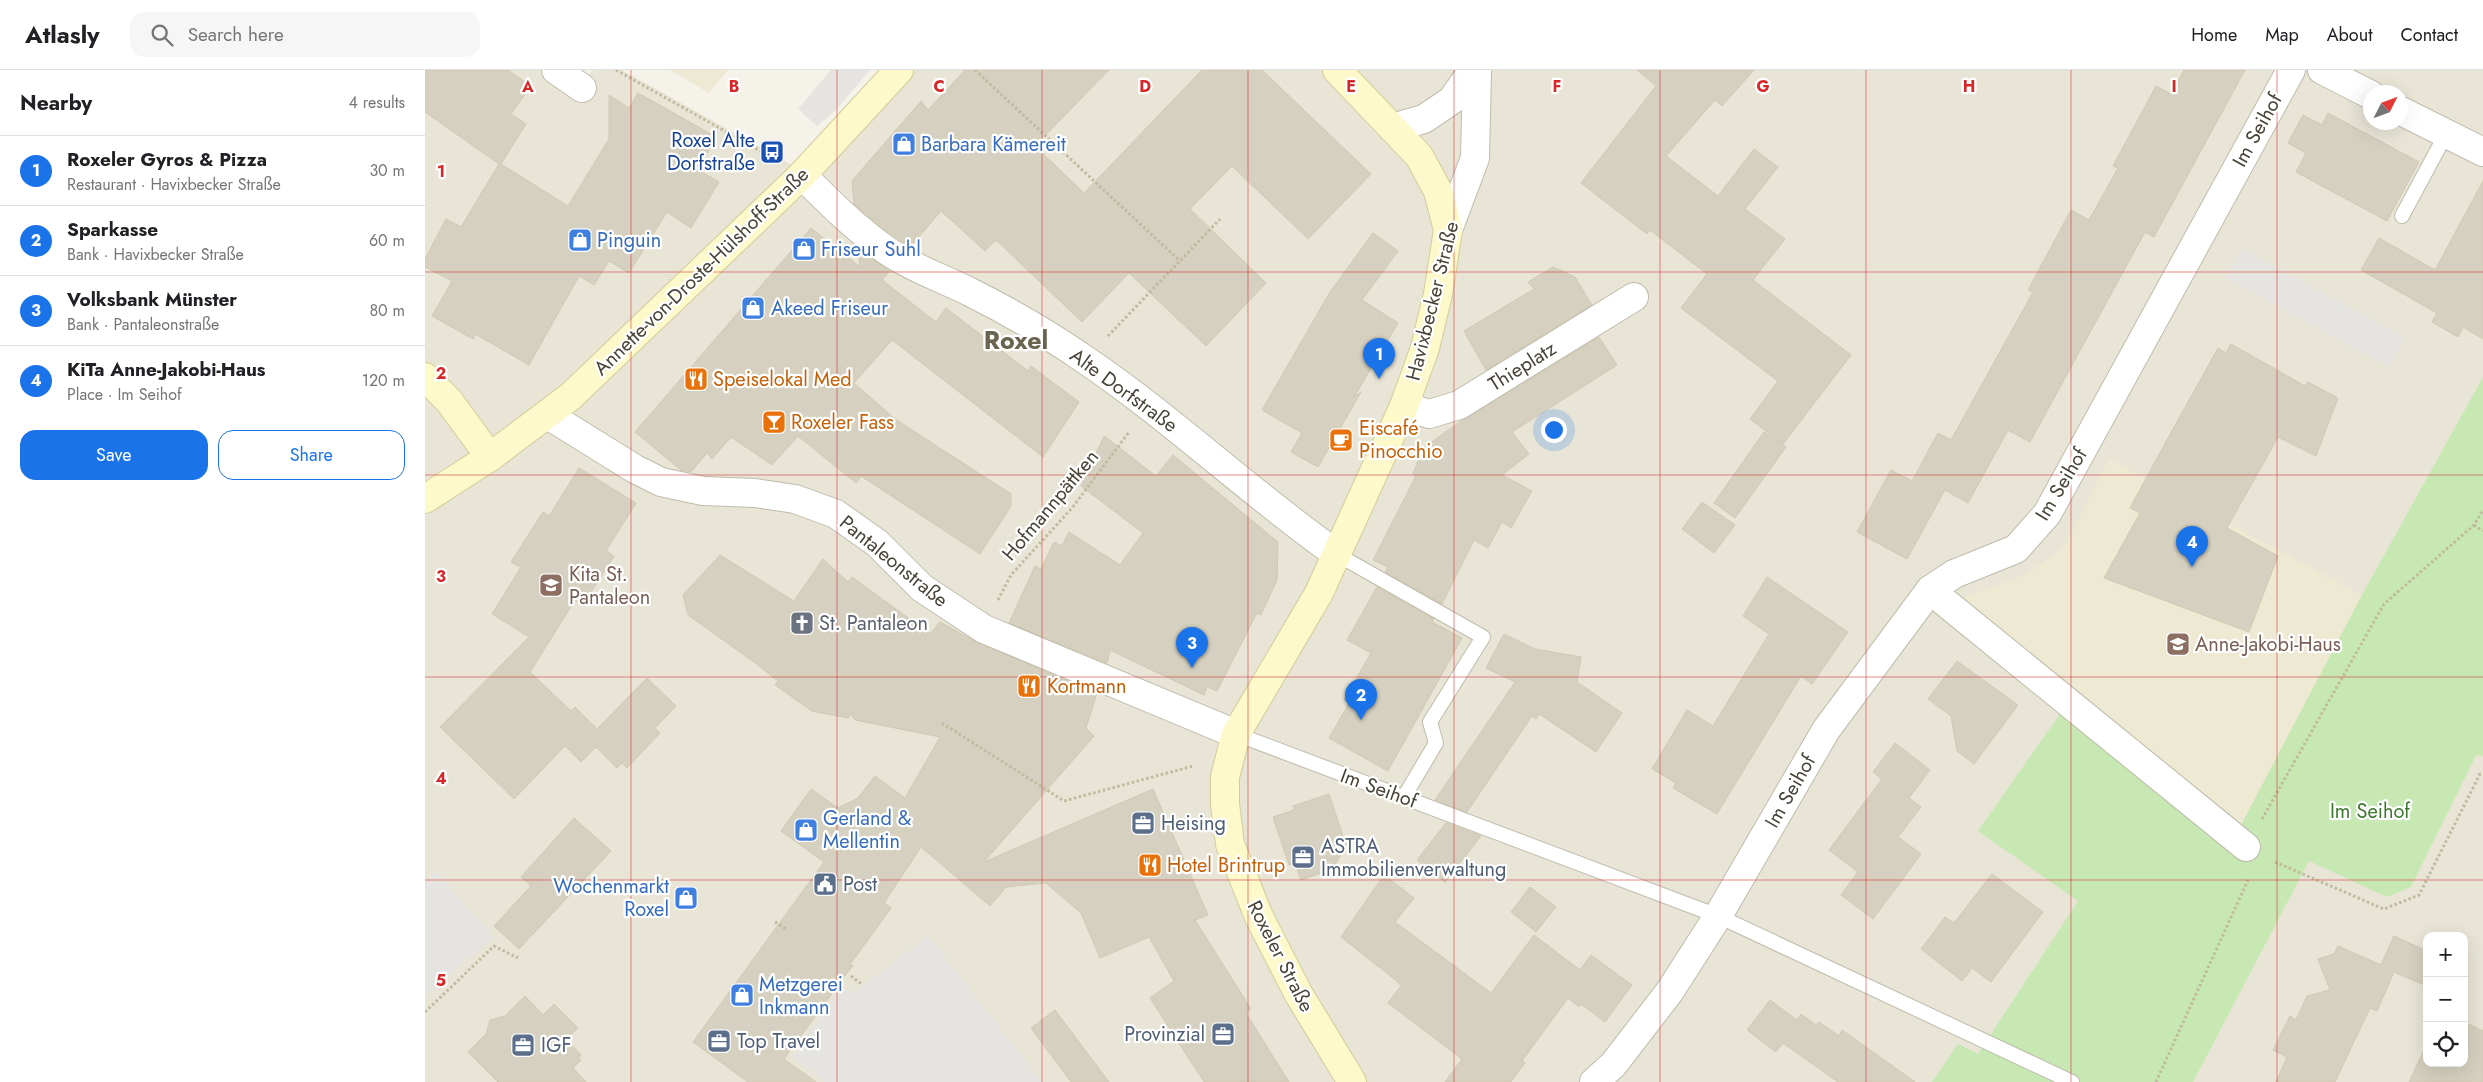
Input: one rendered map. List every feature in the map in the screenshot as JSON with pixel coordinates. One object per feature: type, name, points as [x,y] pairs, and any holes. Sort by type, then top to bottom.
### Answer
[{"type":"main road","name":"Annette-von-Droste-Hülshoff-Straße","points":[[425,499],[490,457],[571,396],[802,174],[899,70]]},
{"type":"main road","points":[[1337,70],[1419,156],[1438,191],[1448,230]]},
{"type":"main road","name":"Havixbecker Straße","points":[[1233,745],[1319,593],[1338,555],[1404,406],[1425,348],[1438,294],[1448,230]]},
{"type":"main road","points":[[425,377],[449,401],[490,457]]},
{"type":"main road","name":"Roxeler Straße","points":[[1233,745],[1225,777],[1225,804],[1230,844],[1259,918],[1298,993],[1352,1082]]},
{"type":"street","points":[[557,70],[582,88]]},
{"type":"street","name":"Havixbecker Straße","points":[[1392,128],[1424,119],[1453,100],[1475,70]]},
{"type":"street","name":"Havixbecker Straße","points":[[1448,230],[1475,158],[1475,70]]},
{"type":"street","name":"Im Seihof","points":[[1594,1082],[1613,1066],[1670,991],[1718,916],[1826,730],[1930,590],[1954,574],[2016,549],[2047,514],[2291,70]]},
{"type":"street","points":[[2321,70],[2363,91]]},
{"type":"street","points":[[2408,114],[2483,152]]},
{"type":"street","name":"Alte Dorfstraße","points":[[802,174],[845,218],[887,251],[923,271],[971,292],[1037,328],[1086,360],[1149,406],[1287,519],[1338,555]]},
{"type":"street","name":"Thieplatz","points":[[1404,406],[1429,414],[1459,404],[1634,297]]},
{"type":"street","name":"Pantaleonstraße","points":[[547,415],[635,469],[661,482],[703,491],[755,493],[795,499],[836,514],[877,543],[922,588],[984,630],[1233,745]]},
{"type":"street","points":[[1930,590],[2246,847]]},
{"type":"lane","points":[[2402,216],[2446,134]]},
{"type":"lane","points":[[1338,555],[1483,637],[1429,722],[1436,743],[1404,797]]},
{"type":"lane","name":"Im Seihof","points":[[1233,745],[1404,797],[1718,916],[2072,1082]]},
{"type":"path","points":[[617,70],[802,174]]},
{"type":"path","points":[[975,70],[1180,261]]},
{"type":"path","points":[[1086,360],[1220,219]]},
{"type":"path","name":"Hofmannpättken","points":[[984,630],[1011,575],[1072,508],[1149,406]]},
{"type":"path","points":[[2156,1082],[2251,874],[2246,847],[2384,604],[2474,524],[2483,510]]},
{"type":"path","points":[[2474,524],[2483,531]]},
{"type":"path","points":[[942,723],[1064,801],[1233,745]]},
{"type":"path","points":[[2246,847],[2287,868],[2384,910],[2419,895],[2480,774],[2483,775]]},
{"type":"path","points":[[775,922],[786,929]]},
{"type":"path","points":[[425,1012],[494,946],[518,958]]},
{"type":"path","points":[[851,976],[863,985]]},
{"type":"shaded area","points":[[425,70],[565,70],[580,81],[594,70],[622,70],[801,170],[893,70],[2483,70],[2483,1082],[425,1082]]},
{"type":"shaded area","points":[[670,70],[728,70],[709,93]]},
{"type":"shaded area","points":[[831,70],[870,70],[835,111],[817,126],[798,109]]},
{"type":"shaded area","points":[[2242,249],[2405,338],[2389,367],[2226,278]]},
{"type":"shaded area","name":"Anne-Jakobi-Haus","points":[[2109,459],[2362,595],[2240,827],[1963,597],[2025,575],[2064,547]]},
{"type":"shaded area","points":[[437,872],[493,938],[425,995],[425,882]]},
{"type":"shaded area","points":[[928,936],[1042,1082],[825,1082],[792,1056],[840,989],[855,992]]},
{"type":"green space","points":[[2483,377],[2483,756],[2476,755],[2411,887],[2387,897],[2309,861],[2193,1082],[1932,1082],[1958,1044],[1978,1054],[2078,901],[1978,831],[2076,691],[2240,827],[2362,595]]},
{"type":"building","points":[[425,70],[508,70],[531,86],[511,114],[526,124],[501,164],[568,206],[609,139],[609,95],[629,108],[638,93],[716,137],[698,170],[719,182],[691,228],[667,212],[629,273],[609,261],[594,285],[579,276],[529,365],[475,334],[473,339],[432,316],[452,281],[425,267],[425,259],[446,219],[461,227],[499,164],[425,112]]},
{"type":"building","points":[[965,70],[1109,70],[1035,146],[1084,193],[1202,70],[1262,70],[1371,174],[1308,239],[1232,166],[1190,209],[1266,283],[1206,346],[1129,273],[1082,322],[996,240],[985,251],[941,211],[910,247],[884,229],[854,204],[852,181],[921,101],[928,110]]},
{"type":"building","points":[[1637,70],[1754,70],[1722,106],[1715,100],[1666,156],[1718,196],[1754,149],[1778,167],[1745,209],[1785,239],[1753,280],[1851,355],[1783,444],[1750,419],[1778,381],[1681,308],[1707,274],[1650,230],[1647,234],[1581,183],[1656,86]]},
{"type":"building","points":[[2184,70],[2245,70],[2154,237],[2145,232],[2030,442],[2008,430],[1968,503],[1945,490],[1907,559],[1857,532],[1891,470],[1912,481],[1938,433],[1951,440],[2033,292],[2028,290],[2071,210],[2089,220],[2118,168],[2113,166],[2156,86],[2171,94]]},
{"type":"building","points":[[2328,113],[2419,162],[2387,221],[2296,172],[2306,153],[2288,143],[2303,115],[2322,125]]},
{"type":"building","points":[[2483,181],[2483,339],[2463,327],[2458,337],[2432,322],[2437,313],[2361,270],[2379,238],[2435,270]]},
{"type":"building","points":[[811,228],[860,267],[858,249],[890,271],[882,280],[936,322],[946,308],[1028,371],[1031,366],[1079,402],[1043,457],[892,340],[854,383],[895,419],[1011,494],[1011,506],[980,554],[861,476],[856,483],[798,436],[772,465],[731,437],[712,459],[707,453],[691,472],[681,470],[635,432]]},
{"type":"building","points":[[1373,233],[1398,251],[1362,300],[1398,323],[1354,397],[1361,392],[1318,467],[1291,452],[1302,433],[1262,410],[1330,292]]},
{"type":"building","points":[[1553,267],[1575,277],[1592,305],[1486,370],[1464,331],[1534,289],[1528,282]]},
{"type":"building","points":[[1599,337],[1617,365],[1512,432],[1529,454],[1502,475],[1532,491],[1511,528],[1502,522],[1488,548],[1474,540],[1442,604],[1385,572],[1388,567],[1373,560],[1416,476],[1413,474],[1422,449],[1461,421]]},
{"type":"building","points":[[2231,344],[2305,386],[2308,382],[2338,398],[2316,456],[2278,437],[2227,528],[2278,556],[2249,632],[2104,578],[2140,513],[2130,508],[2218,348],[2226,353]]},
{"type":"building","points":[[1764,432],[1786,447],[1735,518],[1714,503]]},
{"type":"building","points":[[1104,436],[1156,476],[1173,455],[1278,542],[1277,580],[1261,615],[1257,613],[1217,691],[1207,687],[1204,695],[1110,650],[1107,663],[1009,623],[1035,566],[1041,569],[1054,542],[1062,546],[1069,532],[1120,565],[1143,533],[1081,486]]},
{"type":"building","points":[[579,468],[636,503],[606,551],[614,556],[583,605],[575,600],[530,672],[571,711],[575,707],[597,729],[647,678],[676,706],[655,728],[660,733],[627,768],[622,763],[617,768],[596,747],[581,762],[565,746],[514,799],[440,727],[529,637],[492,614],[521,567],[511,562],[543,512],[549,516]]},
{"type":"building","points":[[1702,502],[1735,525],[1714,553],[1682,529]]},
{"type":"building","points":[[720,555],[794,601],[823,559],[848,582],[852,577],[930,634],[940,622],[978,643],[1097,693],[1086,728],[1094,736],[984,862],[1153,789],[1208,915],[1195,920],[1251,1009],[1246,1013],[1289,1082],[1204,1082],[1150,998],[1174,981],[1149,937],[1100,958],[1081,913],[1046,883],[1006,887],[990,906],[921,847],[884,903],[891,908],[849,966],[853,965],[784,1059],[816,1082],[748,1082],[693,1042],[824,862],[781,831],[811,789],[838,808],[858,798],[875,776],[905,798],[940,737],[855,720],[851,714],[848,718],[812,711],[775,685],[778,681],[754,662],[688,615],[683,595]]},
{"type":"building","points":[[1767,577],[1848,632],[1812,684],[1801,676],[1717,814],[1673,788],[1676,783],[1652,769],[1687,710],[1713,726],[1769,634],[1743,616]]},
{"type":"building","points":[[1377,587],[1434,619],[1432,622],[1462,638],[1388,771],[1329,738],[1349,703],[1344,700],[1371,653],[1347,640]]},
{"type":"building","points":[[1504,634],[1535,649],[1581,657],[1577,682],[1622,713],[1596,752],[1539,714],[1536,719],[1532,716],[1467,812],[1435,800],[1515,682],[1486,668]]},
{"type":"building","points":[[1957,661],[2018,705],[1974,764],[1957,751],[1951,716],[1928,699]]},
{"type":"building","points":[[1895,743],[1930,770],[1909,798],[1921,807],[1898,837],[1921,854],[1873,919],[1841,895],[1858,872],[1829,850],[1882,779],[1873,772]]},
{"type":"building","points":[[1329,794],[1346,845],[1333,869],[1301,880],[1295,862],[1289,865],[1273,817],[1294,810],[1293,806]]},
{"type":"building","points":[[574,818],[611,851],[519,949],[494,926],[531,886],[521,877]]},
{"type":"building","points":[[1446,823],[1481,836],[1445,882],[1417,860]]},
{"type":"building","points":[[1992,874],[2043,912],[1991,982],[1972,968],[1962,981],[1921,949],[1945,917],[1954,923]]},
{"type":"building","points":[[1384,875],[1414,898],[1395,922],[1491,993],[1534,935],[1580,970],[1591,955],[1632,985],[1605,1022],[1581,1004],[1579,1007],[1568,998],[1522,1061],[1525,1063],[1511,1082],[1445,1082],[1462,1059],[1388,1003],[1401,986],[1341,937]]},
{"type":"building","points":[[1530,887],[1556,907],[1536,932],[1511,912]]},
{"type":"building","points":[[2394,936],[2423,949],[2423,984],[2394,972],[2377,1011],[2370,1008],[2335,1082],[2276,1082],[2287,1057],[2273,1050],[2290,1016],[2296,1020],[2307,996],[2330,990],[2318,959],[2334,954],[2338,946],[2381,965]]},
{"type":"building","name":"IGF","points":[[525,996],[543,1015],[554,1004],[578,1028],[566,1039],[581,1055],[578,1058],[581,1060],[573,1068],[586,1082],[498,1082],[468,1052],[486,1034],[490,1020],[505,1016]]},
{"type":"building","points":[[1770,1000],[1797,1020],[1801,1014],[1816,1025],[1819,1022],[1839,1036],[1842,1030],[1915,1082],[1838,1082],[1783,1043],[1776,1052],[1747,1030]]},
{"type":"building","points":[[1055,1010],[1109,1082],[1071,1082],[1031,1028]]},
{"type":"building","points":[[2468,1024],[2483,1031],[2483,1082],[2409,1082],[2423,1052],[2423,1067],[2468,1067]]},
{"type":"place","name":"Barbara Kämereit","points":[[904,144]]},
{"type":"place","name":"Roxel Alte Dorfstraße","points":[[772,152]]},
{"type":"place","name":"Pinguin","points":[[580,240]]},
{"type":"place","name":"Friseur Suhl","points":[[804,249]]},
{"type":"place","name":"Akeed Friseur","points":[[753,308]]},
{"type":"place","name":"Speiselokal Med","points":[[696,379]]},
{"type":"place","name":"Roxeler Gyros & Pizza","points":[[1379,379]]},
{"type":"place","name":"Roxeler Fass","points":[[774,422]]},
{"type":"place","name":"Eiscafé Pinocchio","points":[[1341,440]]},
{"type":"place","name":"KiTa Anne-Jakobi-Haus","points":[[2192,567]]},
{"type":"place","name":"Kita St. Pantaleon","points":[[551,585]]},
{"type":"place","name":"St. Pantaleon","points":[[802,623]]},
{"type":"place","name":"Anne-Jakobi-Haus","points":[[2178,644]]},
{"type":"place","name":"Volksbank Münster","points":[[1192,668]]},
{"type":"place","name":"Kortmann","points":[[1029,686]]},
{"type":"place","name":"Sparkasse","points":[[1361,720]]},
{"type":"place","name":"Heising","points":[[1143,823]]},
{"type":"place","name":"Gerland & Mellentin","points":[[806,830]]},
{"type":"place","name":"ASTRA Immobilienverwaltung","points":[[1303,857]]},
{"type":"place","name":"Hotel Brintrup","points":[[1150,865]]},
{"type":"place","name":"Post","points":[[825,884]]},
{"type":"place","name":"Wochenmarkt Roxel","points":[[686,898]]},
{"type":"place","name":"Metzgerei Inkmann","points":[[742,995]]},
{"type":"place","name":"Provinzial","points":[[1223,1034]]},
{"type":"place","name":"Top Travel","points":[[719,1041]]},
{"type":"place","name":"IGF","points":[[523,1045]]},
{"type":"district","name":"Roxel","points":[[1016,340]]}]
